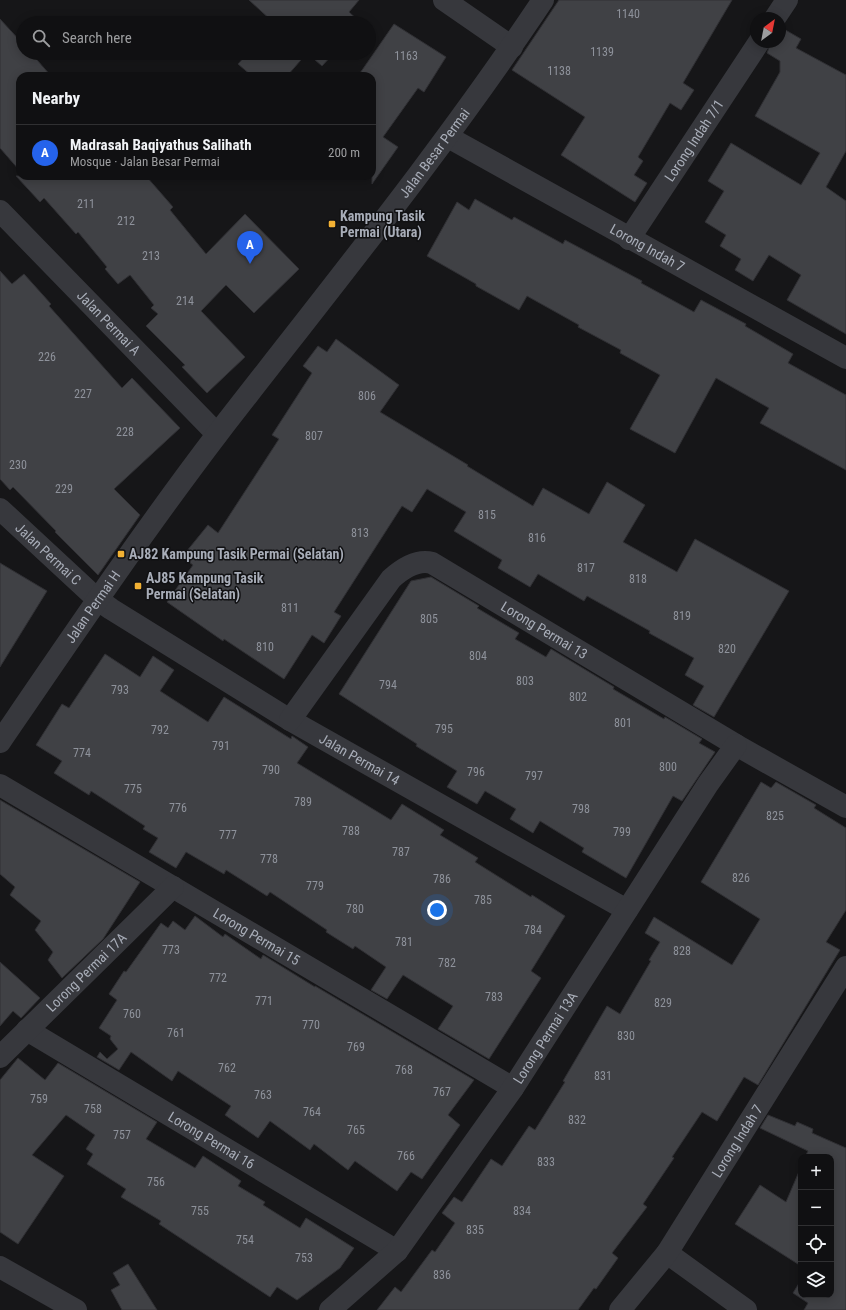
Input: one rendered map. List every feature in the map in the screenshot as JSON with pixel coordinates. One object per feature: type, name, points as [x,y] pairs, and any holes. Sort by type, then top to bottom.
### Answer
[{"type":"street","points":[[444,0],[512,47]]},
{"type":"street","name":"Jalan Besar Permai","points":[[217,434],[448,137],[512,47],[543,0]]},
{"type":"street","points":[[779,12],[787,0]]},
{"type":"street","name":"Lorong Indah 7/1","points":[[629,239],[755,48]]},
{"type":"street","name":"Lorong Indah 7","points":[[448,137],[629,239],[846,358]]},
{"type":"street","name":"Jalan Permai A","points":[[0,211],[217,434]]},
{"type":"street","name":"Jalan Permai H","points":[[0,742],[96,600],[217,434]]},
{"type":"street","name":"Jalan Permai C","points":[[0,509],[96,600]]},
{"type":"street","name":"Lorong Permai 13","points":[[290,720],[390,579],[405,569],[427,562],[432,563],[736,745],[846,807]]},
{"type":"street","name":"Jalan Permai 14","points":[[96,600],[290,720],[627,910]]},
{"type":"street","name":"Lorong Permai 13A","points":[[330,1310],[397,1251],[513,1088],[708,784],[736,745]]},
{"type":"street","name":"Lorong Permai 15","points":[[0,785],[513,1088]]},
{"type":"street","name":"Lorong Permai 17A","points":[[0,1057],[173,887]]},
{"type":"street","name":"Lorong Indah 7","points":[[620,1310],[667,1253],[846,967]]},
{"type":"street","name":"Lorong Permai 16","points":[[27,1030],[397,1251]]},
{"type":"street","points":[[667,1253],[746,1310]]},
{"type":"street","points":[[0,1267],[76,1310]]},
{"type":"building","points":[[249,0],[359,0],[349,12],[353,16],[266,16]]},
{"type":"building","points":[[559,0],[732,0],[683,83],[694,90],[681,110],[670,103],[638,157],[643,161],[634,175],[647,183],[635,202],[561,155],[585,117],[512,70]]},
{"type":"building","points":[[0,19],[16,36],[16,60],[37,60],[48,72],[16,72],[16,166],[0,148]]},
{"type":"building","points":[[394,24],[446,57],[424,92],[418,88],[383,137],[398,147],[376,178],[376,72],[361,72],[369,60],[376,60],[376,50]]},
{"type":"building","points":[[786,30],[801,39],[796,48],[846,75],[846,151],[826,187],[846,201],[846,334],[787,300],[801,275],[769,255],[753,281],[735,270],[741,259],[720,246],[726,235],[705,222],[724,191],[708,181],[731,143],[801,185],[820,153],[755,116],[780,72],[780,61],[767,53],[769,48],[786,48]]},
{"type":"building","points":[[242,60],[301,60],[290,72],[247,72],[238,64]]},
{"type":"building","points":[[315,60],[328,60],[322,66]]},
{"type":"building","points":[[20,180],[149,180],[173,207],[170,210],[206,254],[245,214],[299,269],[254,313],[226,285],[201,311],[245,357],[207,393],[182,367],[185,365],[146,326],[158,314],[151,308],[154,305],[130,275],[118,284],[105,269],[107,267],[78,232],[76,234],[44,198],[40,202]]},
{"type":"building","points":[[475,199],[512,220],[514,217],[563,244],[565,240],[642,281],[641,283],[694,312],[701,300],[746,324],[745,326],[793,354],[788,363],[846,395],[846,470],[760,423],[769,408],[716,378],[675,453],[630,429],[660,375],[620,353],[621,350],[578,327],[579,325],[527,296],[519,310],[427,256],[457,202],[469,210]]},
{"type":"building","points":[[0,271],[12,284],[24,274],[51,304],[49,306],[122,388],[132,378],[180,428],[114,489],[140,515],[98,575],[13,487],[10,490],[0,479]]},
{"type":"building","points":[[336,339],[399,385],[380,412],[533,506],[543,488],[589,514],[607,482],[645,505],[623,542],[677,572],[695,539],[789,591],[714,717],[693,705],[704,686],[685,675],[694,658],[649,633],[650,631],[587,596],[584,601],[538,574],[530,587],[498,568],[502,560],[454,531],[466,512],[427,489],[412,512],[402,506],[334,612],[341,616],[324,643],[312,635],[284,679],[224,639],[223,641],[167,602],[193,565],[182,557],[208,525],[218,533],[279,439],[272,435],[312,373],[303,366],[318,346],[327,352]]},
{"type":"building","points":[[0,563],[47,591],[0,667]]},
{"type":"building","points":[[431,577],[479,606],[477,608],[519,633],[515,639],[546,657],[551,649],[614,687],[613,689],[702,739],[699,743],[715,752],[682,801],[673,796],[626,878],[582,852],[584,848],[540,821],[533,833],[510,819],[516,809],[485,791],[477,804],[447,787],[457,771],[416,746],[417,744],[339,694],[411,581]]},
{"type":"building","points":[[105,654],[140,677],[153,656],[174,670],[160,691],[208,722],[224,697],[291,739],[292,736],[308,747],[297,763],[391,820],[402,804],[444,830],[440,835],[478,858],[475,862],[531,897],[532,895],[565,916],[531,971],[541,978],[489,1059],[438,1029],[453,1006],[403,975],[387,999],[371,990],[386,967],[355,946],[353,949],[326,932],[327,930],[270,892],[267,896],[226,870],[224,874],[186,852],[176,868],[149,852],[158,838],[143,829],[145,826],[91,791],[89,795],[54,773],[62,761],[36,745],[62,704],[69,708]]},
{"type":"building","points":[[761,782],[771,788],[776,782],[816,805],[814,808],[846,828],[846,910],[826,942],[840,950],[758,1085],[744,1077],[717,1121],[702,1112],[672,1157],[674,1158],[643,1204],[647,1207],[612,1253],[618,1258],[596,1289],[594,1288],[578,1310],[377,1310],[395,1287],[401,1292],[432,1250],[435,1252],[455,1223],[442,1213],[454,1197],[462,1202],[491,1159],[502,1166],[529,1126],[535,1130],[565,1082],[563,1081],[607,1006],[620,1014],[651,961],[649,960],[660,942],[645,933],[654,917],[732,965],[760,919],[701,882]]},
{"type":"building","points":[[0,800],[140,882],[103,939],[62,978],[48,960],[53,952],[35,930],[41,921],[10,895],[15,887],[0,874]]},
{"type":"building","points":[[195,916],[223,937],[225,934],[261,959],[263,955],[474,1080],[448,1115],[460,1125],[422,1179],[411,1172],[397,1191],[355,1161],[348,1170],[314,1144],[310,1150],[270,1121],[258,1138],[225,1115],[231,1106],[178,1071],[172,1081],[131,1052],[119,1070],[97,1057],[100,1052],[107,1059],[118,1049],[110,1039],[111,1036],[99,1028],[117,1000],[109,994],[124,971],[126,972],[161,923],[168,928],[173,921],[185,930]]},
{"type":"building","points":[[0,962],[40,998],[21,1018],[13,1011],[0,1026]]},
{"type":"building","points":[[18,1058],[45,1080],[58,1063],[157,1122],[146,1139],[195,1168],[203,1156],[241,1181],[238,1186],[265,1202],[263,1205],[300,1228],[306,1218],[354,1248],[340,1268],[297,1300],[277,1287],[270,1297],[159,1224],[161,1221],[121,1197],[126,1189],[87,1164],[93,1154],[86,1149],[95,1135],[66,1115],[32,1155],[64,1176],[18,1244],[0,1232],[0,1080]]},
{"type":"building","points":[[768,1115],[795,1126],[797,1122],[813,1129],[812,1133],[846,1148],[846,1310],[804,1310],[808,1303],[800,1298],[834,1298],[834,1154],[806,1154],[808,1151],[760,1128]]},
{"type":"building","points":[[798,1174],[798,1264],[735,1224],[760,1185],[786,1202]]},
{"type":"building","points":[[128,1264],[157,1310],[122,1310],[111,1290],[120,1285],[113,1273]]},
{"type":"building","points":[[798,1285],[798,1296],[793,1293]]},
{"type":"place","name":"Kampung Tasik Permai (Utara)","points":[[332,224]]},
{"type":"place","name":"Madrasah Baqiyathus Salihath","points":[[250,264]]},
{"type":"place","name":"AJ82 Kampung Tasik Permai (Selatan)","points":[[121,554]]},
{"type":"place","name":"AJ85 Kampung Tasik Permai (Selatan)","points":[[138,586]]}]
